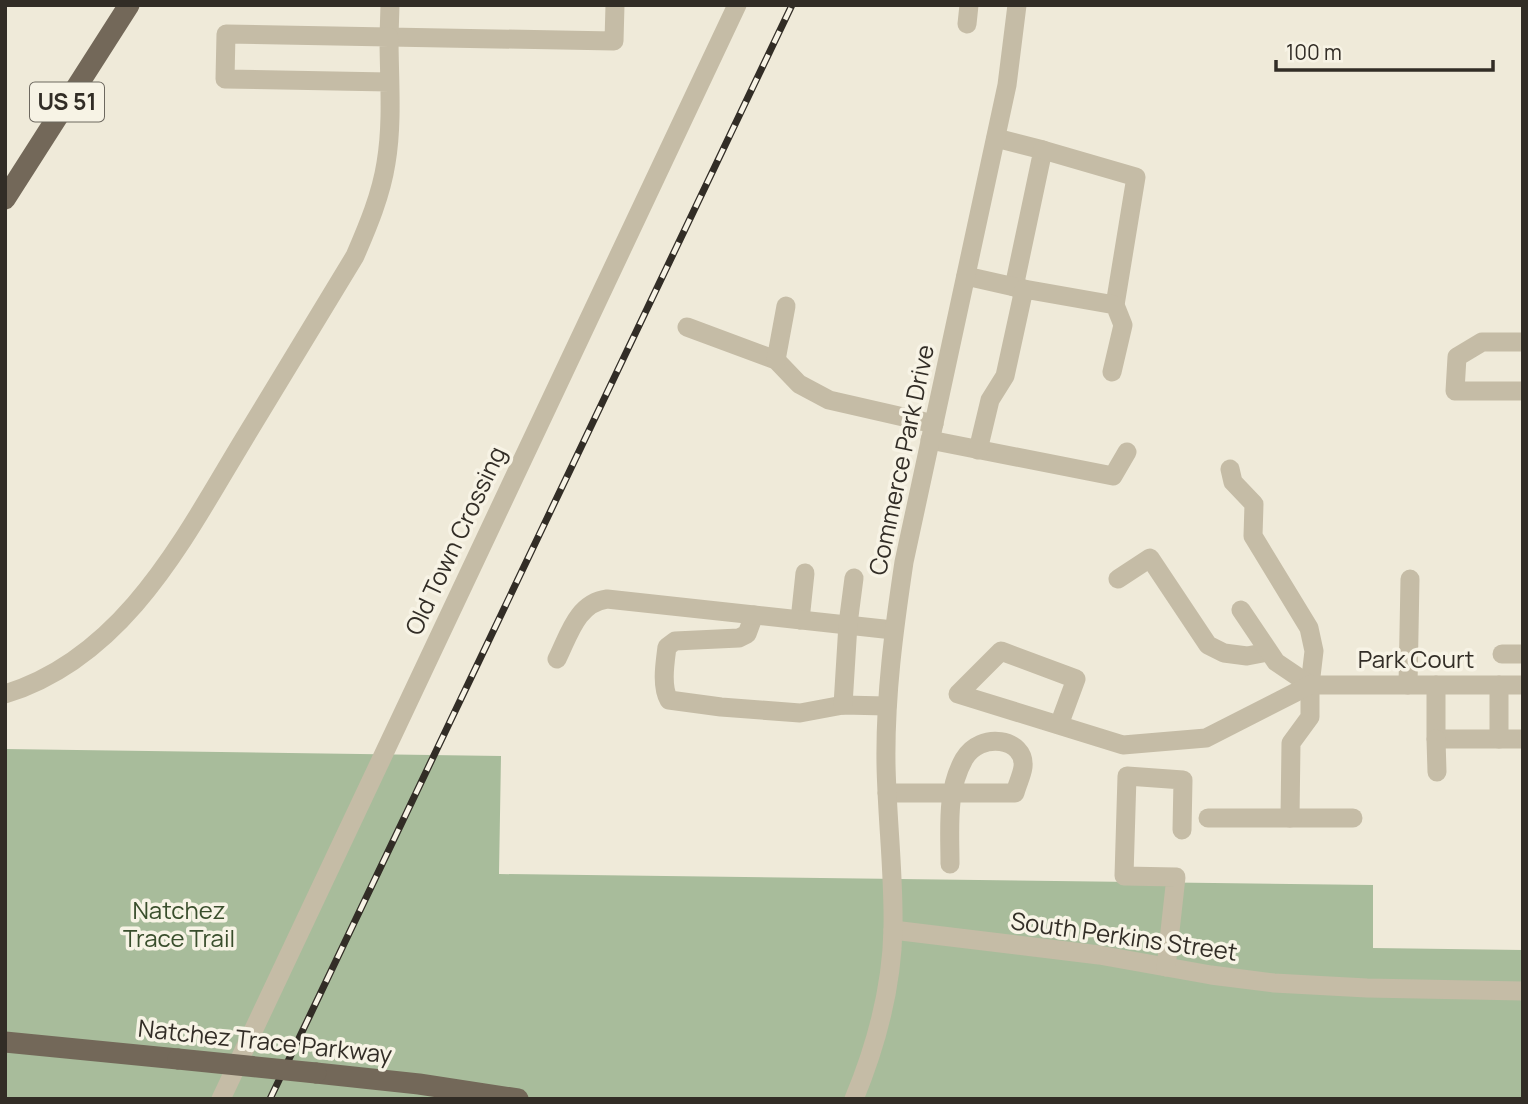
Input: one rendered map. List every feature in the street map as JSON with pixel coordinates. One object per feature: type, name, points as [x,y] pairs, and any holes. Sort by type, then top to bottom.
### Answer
[{"type":"main road","name":"US 51","points":[[5,199],[129,5]]},
{"type":"main road","name":"Natchez Trace Parkway","points":[[5,1042],[419,1084],[518,1099]]},
{"type":"street","points":[[5,694],[64,667],[135,606],[171,559],[355,256],[379,193],[386,163],[390,5]]},
{"type":"street","points":[[388,82],[225,79],[226,34],[614,41],[615,5]]},
{"type":"street","name":"Old Town Crossing","points":[[220,1099],[737,5]]},
{"type":"street","name":"Commerce Park Drive","points":[[893,930],[887,793],[887,706],[893,630],[904,562],[1007,85],[1017,5]]},
{"type":"street","points":[[996,138],[1136,177],[1115,305],[1123,325],[1112,372]]},
{"type":"street","points":[[978,450],[990,400],[1005,376],[1042,150]]},
{"type":"street","points":[[966,276],[1115,305]]},
{"type":"street","points":[[776,360],[786,306]]},
{"type":"street","points":[[687,327],[776,360],[799,384],[829,400],[932,432],[978,450],[1113,476],[1127,452]]},
{"type":"street","points":[[1523,342],[1482,342],[1457,357],[1455,391],[1523,391]]},
{"type":"street","points":[[1230,468],[1233,482],[1254,504],[1253,536],[1309,628],[1314,651],[1310,717],[1291,743],[1290,818]]},
{"type":"street","points":[[1118,579],[1150,558],[1208,645],[1224,653],[1247,656],[1268,652]]},
{"type":"street","points":[[800,620],[804,573]]},
{"type":"street","points":[[843,705],[848,624],[855,578]]},
{"type":"street","points":[[1408,685],[1410,579]]},
{"type":"street","points":[[557,659],[580,613],[594,601],[607,599],[893,630]]},
{"type":"street","points":[[1241,610],[1276,662],[1310,685]]},
{"type":"street","points":[[754,615],[747,635],[738,638],[675,641],[667,647],[666,694],[670,700],[800,713],[843,705],[887,706]]},
{"type":"street","points":[[1234,654],[1253,628]]},
{"type":"street","points":[[1059,725],[1076,679],[1000,651],[958,694],[1123,745],[1206,737],[1310,685]]},
{"type":"street","points":[[1502,654],[1523,654]]},
{"type":"street","name":"Park Court","points":[[1310,685],[1523,685]]},
{"type":"street","points":[[1436,685],[1437,772]]},
{"type":"street","points":[[1499,685],[1499,739]]},
{"type":"street","points":[[1436,739],[1523,739]]},
{"type":"street","points":[[1166,967],[1176,877],[1124,876],[1127,776],[1183,780],[1182,830]]},
{"type":"street","points":[[887,793],[950,793],[950,864]]},
{"type":"street","points":[[1208,818],[1353,818]]},
{"type":"street","points":[[854,1099],[878,1029],[889,972],[893,930]]},
{"type":"street","name":"South Perkins Street","points":[[893,930],[1099,955],[1274,983],[1523,991]]},
{"type":"green space","name":"Natchez Trace Trail","points":[[5,749],[501,756],[499,874],[1373,885],[1373,948],[1523,950],[1523,1099],[5,1099]]},
{"type":"railway","points":[[270,1099],[792,5]]}]
